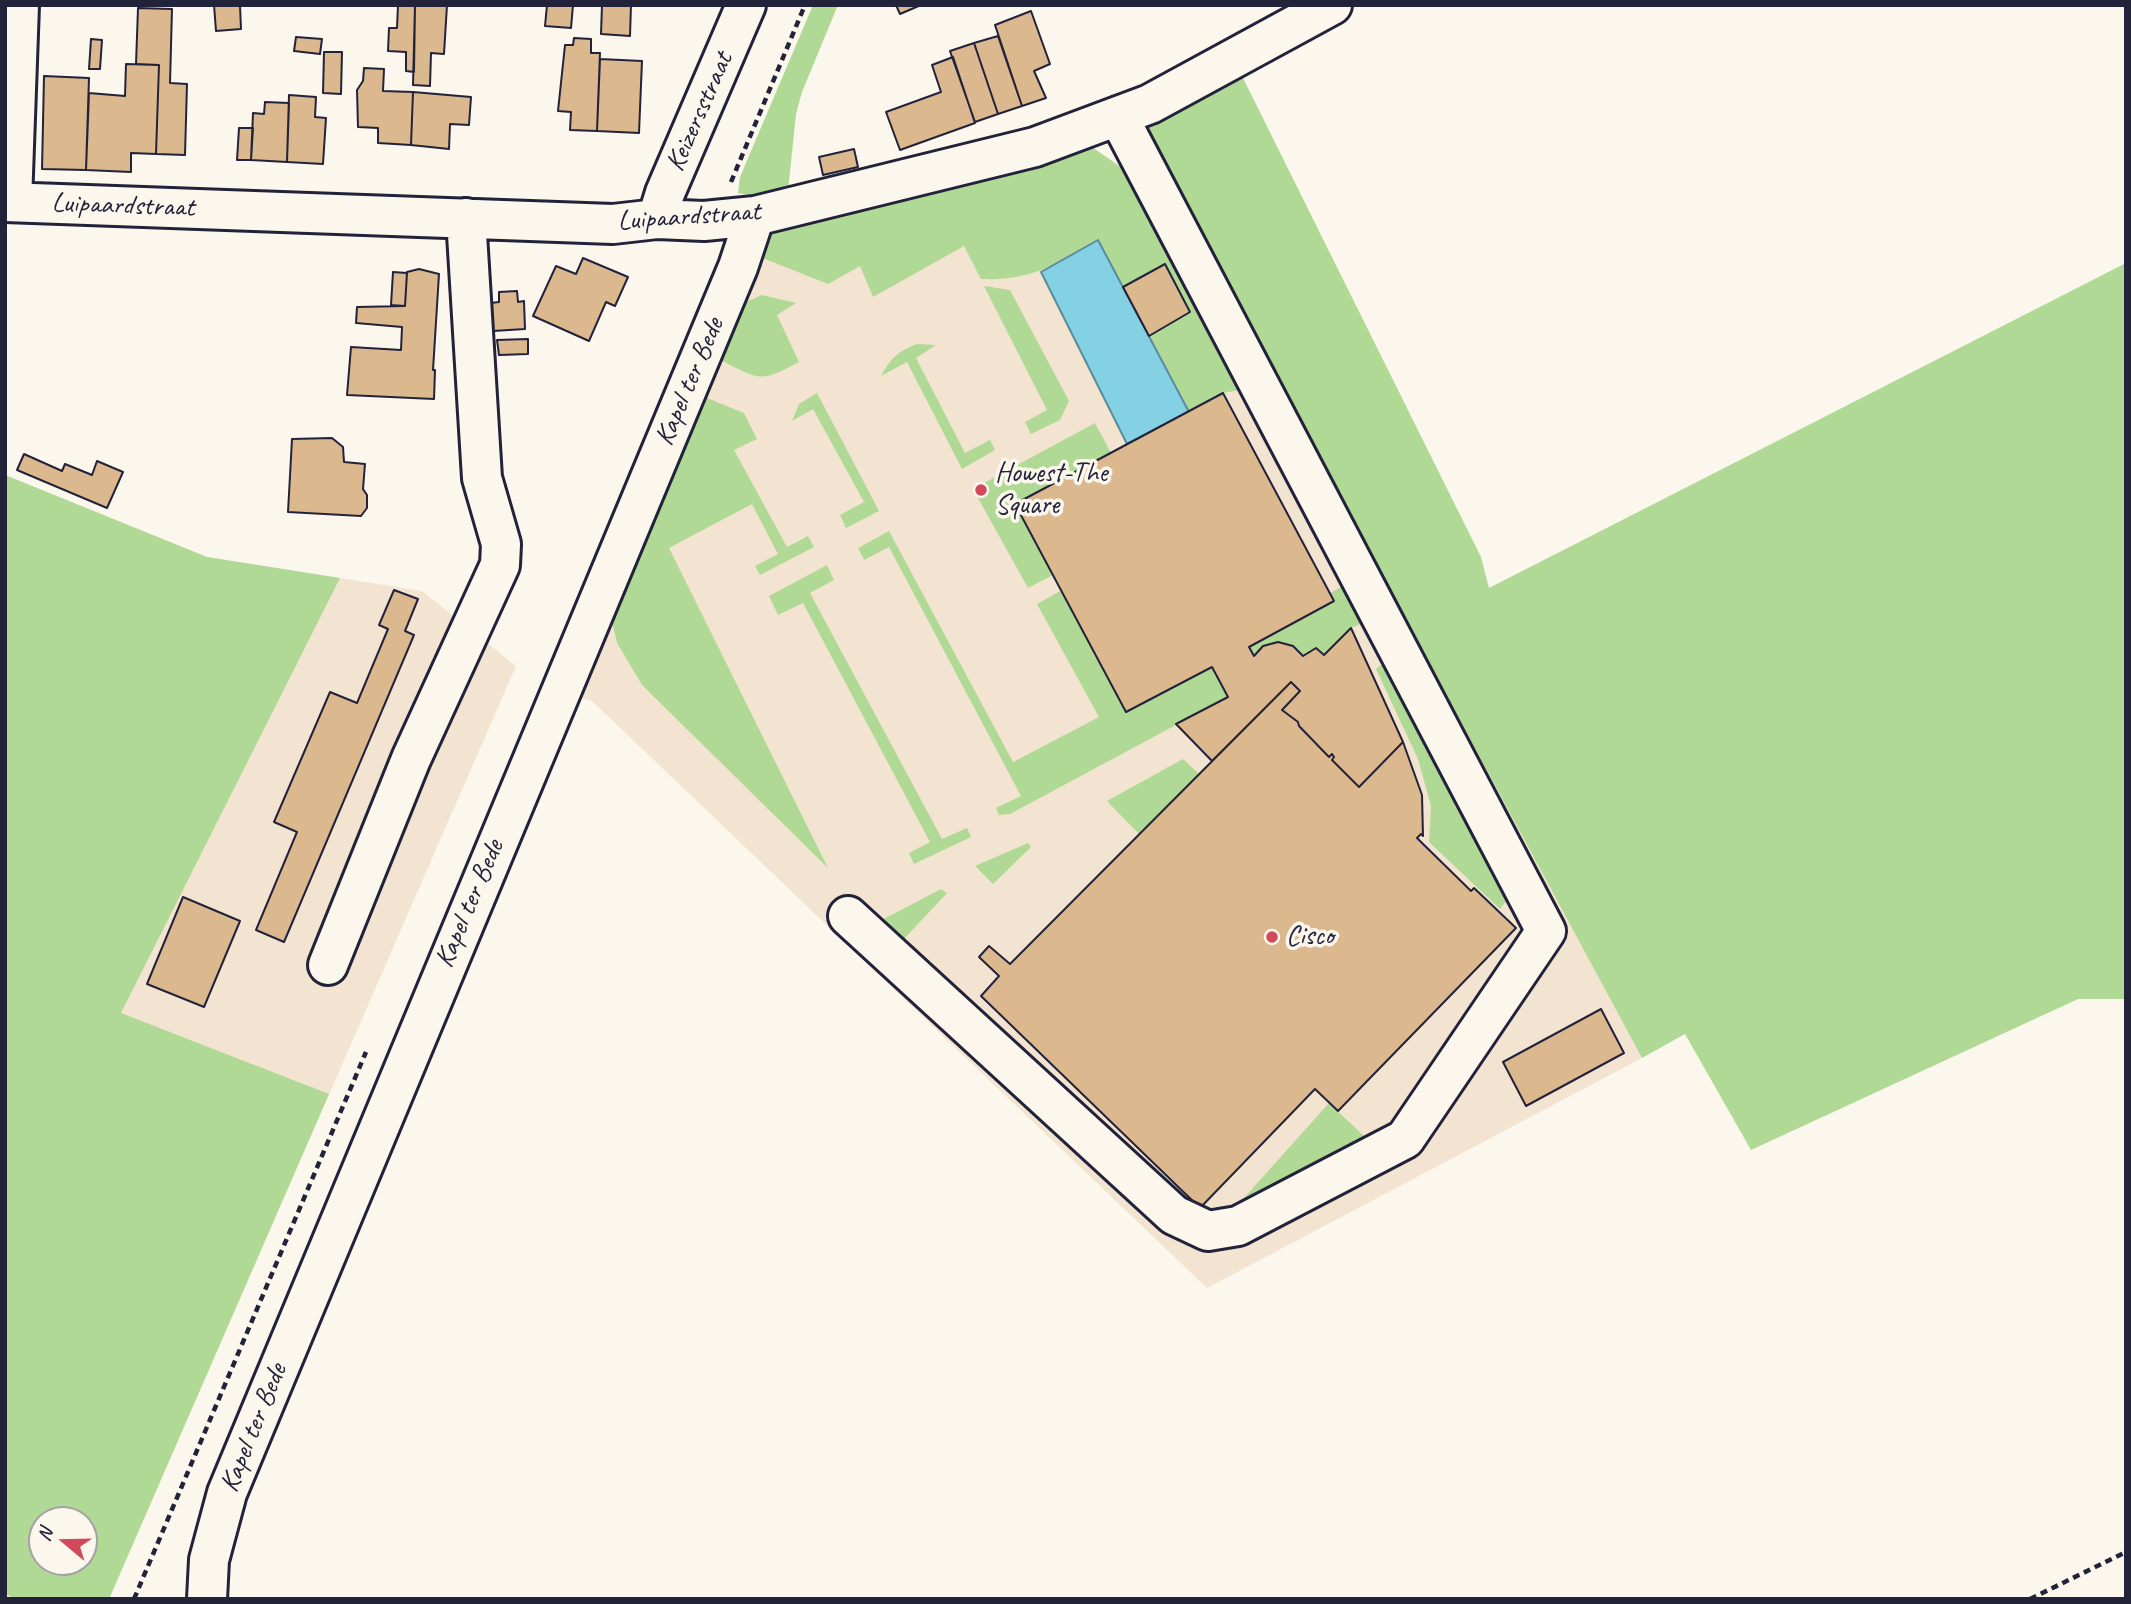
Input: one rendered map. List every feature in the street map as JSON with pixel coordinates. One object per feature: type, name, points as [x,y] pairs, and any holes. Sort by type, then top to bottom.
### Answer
[{"type":"street","points":[[9,202],[19,5]]},
{"type":"street","name":"Keizersstraat","points":[[657,219],[665,192],[746,5]]},
{"type":"street","name":"Luipaardstraat","points":[[9,202],[613,224],[657,219],[704,222],[740,205],[1035,146],[1150,104],[1332,5]]},
{"type":"street","points":[[848,916],[1174,1215],[1208,1231],[1238,1226],[1405,1139],[1546,931],[1118,116]]},
{"type":"street","name":"Kapel ter Bede","points":[[207,1599],[209,1560],[227,1493],[733,279],[740,205]]},
{"type":"street","points":[[328,965],[411,759],[500,565],[501,544],[482,478],[466,218]]},
{"type":"path","points":[[740,205],[805,5]]},
{"type":"path","points":[[2030,1599],[2126,1552]]},
{"type":"shaded area","points":[[1086,143],[1125,170],[1213,338],[1247,322],[1642,1058],[1207,1288],[592,701],[576,696],[707,398],[746,302],[760,257]]},
{"type":"shaded area","points":[[5,475],[207,557],[422,591],[516,666],[109,1599],[5,1599]]},
{"type":"green space","points":[[813,5],[838,5],[802,92],[796,114],[788,191],[753,196],[738,193],[740,177]]},
{"type":"green space","points":[[1240,72],[1481,557],[1489,588],[2126,263],[2126,999],[2078,999],[1751,1150],[1685,1034],[1642,1058],[1143,132],[1154,114]]},
{"type":"green space","points":[[1086,143],[1125,170],[1240,390],[1223,393],[1189,412],[1149,336],[1190,312],[1165,265],[1123,287],[1098,241],[1043,269],[999,279],[981,279],[964,246],[873,297],[860,266],[828,284],[760,257],[779,220]]},
{"type":"green space","points":[[984,286],[1010,290],[1069,401],[1060,420],[1031,434],[1025,422],[1047,410]]},
{"type":"green space","points":[[762,295],[796,303],[777,315],[799,362],[768,376],[753,375],[722,361],[746,302]]},
{"type":"green space","points":[[917,344],[936,345],[916,358],[965,453],[990,440],[995,450],[962,469],[907,362],[881,376],[896,356]]},
{"type":"green space","points":[[817,393],[879,511],[846,528],[840,515],[864,502],[813,409],[792,421],[799,404]]},
{"type":"green space","points":[[707,398],[744,413],[757,439],[734,450],[787,547],[808,536],[814,547],[760,575],[755,566],[778,554],[752,504],[669,548],[828,868],[642,685],[617,643],[611,617]]},
{"type":"green space","points":[[1095,423],[1111,453],[1053,575],[1028,588],[973,489]]},
{"type":"green space","points":[[5,475],[207,557],[340,578],[121,1013],[329,1094],[109,1599],[17,1599],[5,1594]]},
{"type":"green space","points":[[889,531],[1013,762],[1099,717],[1037,604],[1062,590],[1212,667],[1228,697],[1010,814],[999,815],[996,808],[1021,796],[889,547],[864,560],[858,548]]},
{"type":"green space","points":[[827,565],[834,580],[810,593],[942,839],[967,828],[971,837],[914,864],[909,853],[930,842],[803,603],[778,615],[769,596]]},
{"type":"green space","points":[[1348,583],[1369,620],[1351,628],[1324,655],[1316,648],[1303,656],[1291,646],[1278,642],[1265,646],[1254,656],[1249,647],[1334,601],[1330,593]]},
{"type":"green space","points":[[1385,662],[1510,896],[1500,909],[1429,842],[1431,806],[1418,759],[1376,669]]},
{"type":"green space","points":[[1183,759],[1199,774],[1139,834],[1107,801]]},
{"type":"green space","points":[[1028,843],[1031,847],[993,884],[975,866]]},
{"type":"green space","points":[[941,889],[947,893],[903,940],[880,921]]},
{"type":"green space","points":[[1329,1103],[1367,1139],[1235,1208]]},
{"type":"water","points":[[1098,240],[1189,412],[1127,444],[1041,272]]},
{"type":"building","points":[[214,5],[240,5],[241,29],[216,31]]},
{"type":"building","points":[[398,5],[415,5],[414,72],[406,71],[406,52],[388,51],[389,28],[397,28]]},
{"type":"building","points":[[415,5],[447,5],[444,54],[431,53],[430,86],[413,85]]},
{"type":"building","points":[[547,5],[573,5],[571,28],[545,26]]},
{"type":"building","points":[[602,5],[631,5],[630,36],[601,34]]},
{"type":"building","points":[[896,5],[921,5],[900,14]]},
{"type":"building","points":[[138,8],[172,9],[170,83],[187,84],[185,155],[156,154],[159,65],[136,64]]},
{"type":"building","points":[[1031,11],[1050,64],[1034,71],[1046,98],[1022,106],[995,25]]},
{"type":"building","points":[[998,36],[1022,106],[998,114],[974,43]]},
{"type":"building","points":[[296,37],[322,39],[320,54],[294,51]]},
{"type":"building","points":[[574,38],[591,39],[591,53],[600,53],[597,131],[570,130],[571,112],[558,111],[565,45],[573,45]]},
{"type":"building","points":[[91,39],[102,40],[100,69],[89,69]]},
{"type":"building","points":[[974,43],[998,114],[975,122],[950,51]]},
{"type":"building","points":[[324,52],[342,52],[341,94],[323,93]]},
{"type":"building","points":[[953,57],[975,123],[900,150],[886,112],[941,92],[932,65]]},
{"type":"building","points":[[600,59],[642,61],[639,133],[597,131]]},
{"type":"building","points":[[126,64],[159,65],[156,154],[131,153],[131,172],[86,170],[89,93],[125,96]]},
{"type":"building","points":[[364,68],[384,69],[383,91],[413,92],[411,145],[378,143],[378,128],[358,127],[357,90],[363,81]]},
{"type":"building","points":[[44,76],[89,78],[86,170],[42,169]]},
{"type":"building","points":[[413,92],[471,97],[469,125],[450,124],[449,149],[411,145]]},
{"type":"building","points":[[289,95],[316,97],[315,117],[326,118],[323,164],[287,162]]},
{"type":"building","points":[[265,102],[289,103],[287,162],[251,160],[253,113],[264,114]]},
{"type":"building","points":[[239,128],[253,128],[251,160],[237,160]]},
{"type":"building","points":[[854,149],[858,167],[823,175],[819,157]]},
{"type":"building","points":[[583,258],[628,277],[615,306],[606,302],[589,341],[533,316],[556,266],[576,274]]},
{"type":"building","points":[[1165,264],[1190,312],[1149,336],[1123,287]]},
{"type":"building","points":[[419,269],[439,274],[433,370],[434,399],[347,395],[351,347],[401,350],[402,327],[356,323],[357,307],[405,306],[407,272]]},
{"type":"building","points":[[393,272],[407,273],[405,306],[391,305]]},
{"type":"building","points":[[517,291],[518,302],[524,301],[525,329],[493,331],[491,303],[499,302],[499,292]]},
{"type":"building","points":[[528,339],[528,354],[499,355],[497,340]]},
{"type":"building","name":"Howest-The Square","points":[[1223,393],[1334,601],[1249,647],[1254,656],[1263,646],[1278,642],[1293,646],[1303,656],[1316,648],[1324,655],[1351,628],[1403,742],[1359,787],[1332,760],[1332,754],[1329,757],[1298,722],[1282,710],[1300,691],[1291,682],[1212,761],[1176,724],[1228,697],[1212,667],[1126,712],[1015,504]]},
{"type":"building","points":[[332,438],[343,447],[344,462],[365,464],[363,489],[367,495],[367,508],[361,516],[288,512],[292,439]]},
{"type":"building","points":[[24,454],[62,471],[65,464],[92,475],[97,461],[123,472],[107,508],[17,470]]},
{"type":"building","points":[[394,590],[418,599],[405,631],[414,635],[284,942],[256,930],[297,832],[274,822],[330,692],[357,703],[388,629],[379,625]]},
{"type":"building","name":"Cisco","points":[[1291,682],[1300,691],[1282,710],[1298,722],[1329,757],[1332,754],[1332,760],[1359,787],[1403,742],[1422,795],[1423,836],[1421,834],[1417,838],[1471,891],[1474,888],[1516,928],[1338,1111],[1315,1089],[1200,1208],[981,996],[999,976],[979,957],[989,946],[1010,964]]},
{"type":"building","points":[[183,897],[240,921],[204,1007],[147,984]]},
{"type":"building","points":[[1601,1009],[1624,1053],[1526,1106],[1503,1062]]},
{"type":"place","name":"Howest-The Square","points":[[981,490]]},
{"type":"place","name":"Cisco","points":[[1272,937]]}]
